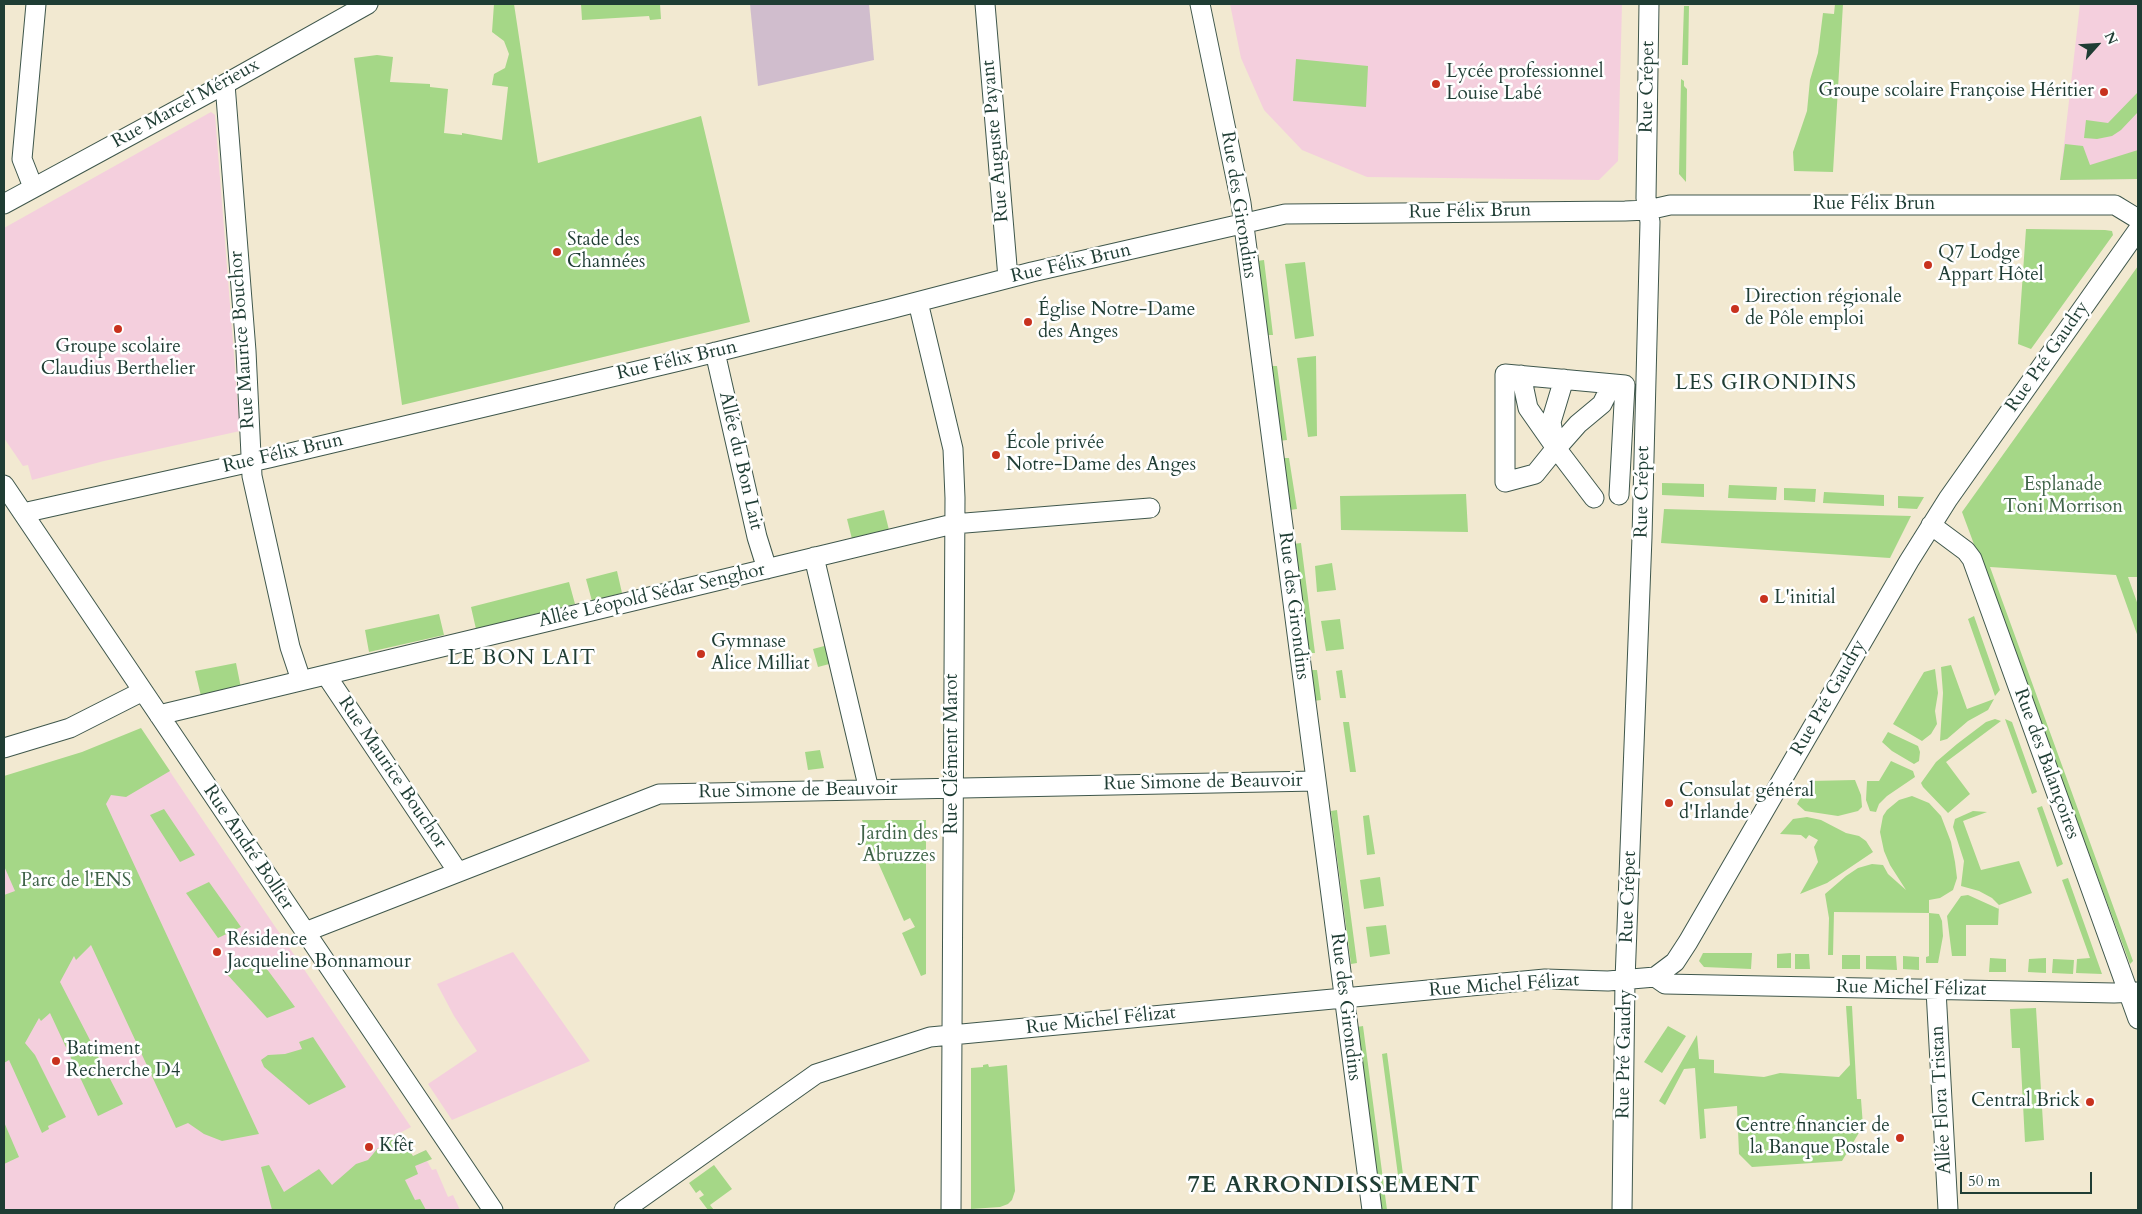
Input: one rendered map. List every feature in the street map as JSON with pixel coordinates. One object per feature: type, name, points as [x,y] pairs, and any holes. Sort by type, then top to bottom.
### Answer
[{"type":"street","points":[[33,187],[22,159],[36,4]]},
{"type":"street","name":"Rue Marcel Mérieux","points":[[4,204],[368,4]]},
{"type":"street","name":"Rue Auguste Payant","points":[[985,4],[1008,278]]},
{"type":"street","name":"Rue des Girondins","points":[[1200,4],[1241,203],[1372,1210]]},
{"type":"street","name":"Rue Crépet","points":[[1625,980],[1642,520],[1650,222],[1648,210],[1649,4]]},
{"type":"street","name":"Rue Maurice Bouchor","points":[[225,84],[246,351],[252,476],[290,647],[300,680]]},
{"type":"street","name":"Rue Félix Brun","points":[[23,513],[715,352],[1008,278],[1285,214],[1648,210],[1670,205],[2115,205],[2138,219]]},
{"type":"street","name":"Rue Pré Gaudry","points":[[1622,1210],[1625,980],[1656,978],[1674,962],[1688,942],[1931,526],[2138,230]]},
{"type":"street","name":"Rue Clément Marot","points":[[918,302],[953,449],[951,1210]]},
{"type":"street","name":"Allée du Bon Lait","points":[[715,352],[757,537],[767,569]]},
{"type":"street","points":[[1612,384],[1602,404],[1578,424],[1535,474],[1505,482],[1505,374],[1625,385],[1619,495]]},
{"type":"street","points":[[1521,375],[1528,408],[1553,452],[1594,498]]},
{"type":"street","points":[[1553,452],[1551,422],[1564,379]]},
{"type":"street","name":"Rue André Bollier","points":[[4,485],[493,1210]]},
{"type":"street","name":"Allée Léopold Sédar Senghor","points":[[159,715],[954,524],[1150,508]]},
{"type":"street","name":"Rue des Balançoires","points":[[1931,526],[1966,551],[1972,560],[2133,992],[2138,1019]]},
{"type":"street","points":[[814,557],[868,790]]},
{"type":"street","name":"Rue Maurice Bouchor","points":[[326,675],[458,872]]},
{"type":"street","points":[[4,748],[70,728],[143,691]]},
{"type":"street","name":"Rue Simone de Beauvoir","points":[[305,932],[659,794],[1316,781]]},
{"type":"street","name":"Rue Michel Félizat","points":[[1656,978],[1665,984],[2133,992]]},
{"type":"street","name":"Rue Michel Félizat","points":[[624,1210],[816,1074],[930,1037],[1545,979],[1625,980]]},
{"type":"street","name":"Allée Flora Tristan","points":[[1936,990],[1948,1210]]},
{"type":"shaded area","points":[[750,4],[869,4],[874,60],[758,86]]},
{"type":"shaded area","name":"Lycée professionnel Louise Labé","points":[[1230,4],[1622,4],[1618,161],[1599,180],[1367,177],[1302,150],[1264,110],[1241,58]]},
{"type":"shaded area","name":"Groupe scolaire Françoise Héritier","points":[[2080,4],[2138,4],[2138,179],[2060,180]]},
{"type":"shaded area","name":"Groupe scolaire Claudius Berthelier","points":[[211,112],[215,115],[240,431],[104,461],[32,480],[28,465],[23,466],[4,438],[4,228]]},
{"type":"shaded area","points":[[160,757],[411,1127],[398,1134],[413,1156],[426,1150],[432,1159],[427,1161],[432,1170],[436,1169],[448,1197],[453,1195],[460,1210],[4,1210],[4,776],[141,770]]},
{"type":"shaded area","points":[[513,952],[590,1061],[452,1120],[428,1084],[477,1051],[454,1016],[437,984]]},
{"type":"green space","name":"Stade des Channées","points":[[494,4],[514,4],[538,163],[701,116],[750,322],[402,405],[354,58],[377,55],[393,57],[390,82],[430,84],[430,87],[448,89],[444,133],[462,135],[462,133],[502,140],[508,87],[492,85],[494,74],[505,68],[509,54],[504,41],[492,32]]},
{"type":"green space","points":[[581,4],[660,4],[661,19],[650,20],[649,16],[582,20]]},
{"type":"green space","points":[[1835,4],[1843,4],[1833,172],[1794,171],[1793,152],[1807,111],[1810,80],[1818,53],[1823,13],[1834,14]]},
{"type":"green space","points":[[1684,6],[1689,6],[1688,65],[1682,65]]},
{"type":"green space","points":[[1296,59],[1368,66],[1366,107],[1293,101]]},
{"type":"green space","points":[[1681,79],[1684,81],[1684,86],[1687,89],[1686,182],[1679,174]]},
{"type":"green space","points":[[2138,92],[2138,112],[2121,130],[2112,136],[2097,139],[2084,138],[2086,120],[2108,123]]},
{"type":"green space","points":[[2065,144],[2083,146],[2090,165],[2138,150],[2138,179],[2060,180]]},
{"type":"green space","points":[[2026,229],[2105,230],[2112,231],[2113,235],[2031,349],[2018,344]]},
{"type":"green space","points":[[1264,260],[1273,335],[1266,335],[1257,261]]},
{"type":"green space","points":[[1305,262],[1314,336],[1295,339],[1285,264]]},
{"type":"green space","name":"Esplanade Toni Morrison","points":[[2138,266],[2138,577],[2128,577],[2138,605],[2138,637],[2116,575],[1990,567],[2133,961],[2130,964],[1962,512]]},
{"type":"green space","points":[[1316,356],[1317,436],[1308,437],[1297,358]]},
{"type":"green space","points":[[1270,366],[1277,366],[1287,440],[1279,441]]},
{"type":"green space","points":[[1282,458],[1289,458],[1297,509],[1290,510]]},
{"type":"green space","points":[[1662,483],[1704,484],[1704,497],[1662,495]]},
{"type":"green space","points":[[1729,485],[1777,487],[1776,500],[1728,498]]},
{"type":"green space","points":[[1784,488],[1816,489],[1815,502],[1784,500]]},
{"type":"green space","points":[[1824,492],[1884,495],[1884,506],[1823,503]]},
{"type":"green space","points":[[1466,494],[1468,532],[1341,530],[1340,496]]},
{"type":"green space","points":[[1898,496],[1924,497],[1917,509],[1898,508]]},
{"type":"green space","points":[[1664,509],[1911,516],[1890,558],[1661,543]]},
{"type":"green space","points":[[884,510],[889,530],[852,539],[847,519]]},
{"type":"green space","points":[[1301,543],[1315,653],[1308,653],[1293,544]]},
{"type":"green space","points":[[1332,563],[1336,590],[1317,592],[1315,566]]},
{"type":"green space","points":[[617,571],[622,593],[592,601],[586,579]]},
{"type":"green space","points":[[569,582],[575,604],[476,629],[471,607]]},
{"type":"green space","points":[[439,614],[444,635],[369,652],[365,630]]},
{"type":"green space","points":[[1974,616],[2000,690],[1995,696],[1968,619]]},
{"type":"green space","points":[[1340,619],[1344,649],[1326,651],[1321,621]]},
{"type":"green space","points":[[828,645],[833,663],[818,667],[813,649]]},
{"type":"green space","points":[[236,663],[241,688],[201,696],[195,671]]},
{"type":"green space","points":[[1951,665],[1967,709],[1994,699],[1988,710],[1968,721],[1947,739],[1940,741],[1943,693],[1941,667]]},
{"type":"green space","points":[[1935,669],[1938,693],[1935,711],[1937,724],[1931,734],[1922,741],[1893,724],[1924,672]]},
{"type":"green space","points":[[1311,670],[1317,670],[1321,700],[1314,701]]},
{"type":"green space","points":[[1342,670],[1346,698],[1340,698],[1336,671]]},
{"type":"green space","points":[[1995,719],[2001,721],[1946,762],[1970,794],[1948,813],[1921,783],[1936,762],[1986,722]]},
{"type":"green space","points":[[2005,719],[2012,722],[2037,792],[2032,794]]},
{"type":"green space","points":[[1343,722],[1349,722],[1356,772],[1350,772]]},
{"type":"green space","name":"Parc de l'ENS","points":[[141,728],[170,771],[126,797],[111,795],[106,804],[259,1134],[222,1141],[204,1134],[188,1123],[176,1128],[91,945],[76,960],[74,956],[60,982],[123,1104],[98,1116],[50,1013],[41,1021],[39,1018],[25,1043],[35,1055],[66,1117],[48,1126],[49,1129],[42,1133],[9,1060],[4,1063],[4,895],[15,891],[4,866],[4,776],[82,752]]},
{"type":"green space","points":[[1888,732],[1918,746],[1920,752],[1919,761],[1914,764],[1892,751],[1882,742]]},
{"type":"green space","points":[[820,750],[824,768],[808,770],[805,752]]},
{"type":"green space","points":[[1891,761],[1913,771],[1915,777],[1887,796],[1879,804],[1876,812],[1870,811],[1866,800],[1867,781],[1879,781]]},
{"type":"green space","points":[[1855,780],[1861,795],[1862,807],[1858,811],[1838,816],[1805,811],[1797,804],[1810,781]]},
{"type":"green space","points":[[1912,796],[1929,803],[1941,816],[1951,842],[1955,862],[1957,878],[1953,890],[1940,898],[1929,900],[1929,913],[1834,912],[1833,955],[1828,955],[1829,918],[1825,894],[1846,876],[1858,868],[1872,864],[1883,865],[1888,874],[1906,890],[1890,865],[1884,851],[1880,832],[1883,816],[1887,810],[1899,800]]},
{"type":"green space","points":[[2042,806],[2063,864],[2057,867],[2037,808]]},
{"type":"green space","points":[[164,809],[195,855],[180,862],[150,815]]},
{"type":"green space","points":[[1337,810],[1357,963],[1351,964],[1331,811]]},
{"type":"green space","points":[[1973,811],[1987,812],[1963,821],[1981,870],[2019,861],[2032,893],[1999,905],[1992,898],[1979,891],[1961,886],[1964,861],[1953,827],[1955,819]]},
{"type":"green space","points":[[1369,815],[1375,854],[1367,855],[1363,816]]},
{"type":"green space","points":[[1807,817],[1821,820],[1846,833],[1859,836],[1866,841],[1873,852],[1827,883],[1800,894],[1818,862],[1814,847],[1818,840],[1809,835],[1806,839],[1801,835],[1780,834],[1793,819]]},
{"type":"green space","name":"Jardin des Abruzzes","points":[[862,820],[926,820],[926,974],[921,976],[902,933],[915,927],[910,918],[904,921],[873,851],[869,853],[861,834],[866,832]]},
{"type":"green space","points":[[1380,877],[1384,906],[1364,909],[1360,880]]},
{"type":"green space","points":[[2068,878],[2102,974],[2076,973],[2077,959],[2090,958],[2062,880]]},
{"type":"green space","points":[[209,882],[241,927],[218,938],[186,893]]},
{"type":"green space","points":[[1968,895],[1999,909],[1998,925],[1966,925],[1966,956],[1952,956],[1947,916],[1961,896]]},
{"type":"green space","points":[[1929,913],[1939,914],[1942,921],[1943,936],[1938,963],[1926,963],[1926,957],[1929,956]]},
{"type":"green space","points":[[1386,925],[1390,954],[1370,957],[1366,927]]},
{"type":"green space","points":[[1703,953],[1752,953],[1751,969],[1704,967],[1699,961]]},
{"type":"green space","points":[[1791,953],[1791,968],[1777,968],[1777,954]]},
{"type":"green space","points":[[1795,954],[1809,954],[1810,969],[1795,969]]},
{"type":"green space","points":[[1842,955],[1860,955],[1860,969],[1842,969]]},
{"type":"green space","points":[[1866,956],[1896,956],[1897,970],[1866,969]]},
{"type":"green space","points":[[1903,956],[1919,957],[1919,970],[1903,969]]},
{"type":"green space","points":[[258,957],[295,1007],[267,1018],[225,972],[249,967],[247,962]]},
{"type":"green space","points":[[1990,958],[2006,959],[2006,972],[1989,972]]},
{"type":"green space","points":[[2046,958],[2046,973],[2028,972],[2029,959]]},
{"type":"green space","points":[[2053,959],[2074,960],[2073,974],[2052,973]]},
{"type":"green space","points":[[1846,1006],[1852,1006],[1857,1099],[1861,1099],[1863,1126],[1842,1161],[1752,1167],[1739,1154],[1737,1106],[1704,1109],[1706,1138],[1700,1139],[1695,1068],[1684,1069],[1665,1105],[1659,1101],[1697,1035],[1699,1059],[1714,1060],[1714,1073],[1764,1077],[1780,1073],[1839,1077],[1850,1065]]},
{"type":"green space","points":[[2036,1008],[2044,1140],[2025,1142],[2020,1048],[2012,1048],[2010,1009]]},
{"type":"green space","points":[[1363,1026],[1387,1210],[1381,1210],[1357,1027]]},
{"type":"green space","points":[[1668,1026],[1686,1036],[1662,1073],[1644,1062]]},
{"type":"green space","points":[[313,1037],[346,1087],[309,1105],[264,1067],[261,1060],[268,1055],[285,1054],[302,1049],[299,1042]]},
{"type":"green space","points":[[1387,1053],[1404,1182],[1399,1183],[1382,1054]]},
{"type":"green space","points":[[988,1064],[989,1067],[1007,1065],[1015,1191],[1012,1200],[1008,1204],[1000,1207],[971,1209],[971,1068],[983,1067],[983,1065]]},
{"type":"green space","points":[[4,1122],[19,1157],[4,1164]]},
{"type":"green space","points":[[398,1133],[413,1156],[426,1150],[432,1159],[415,1166],[418,1174],[405,1180],[415,1200],[420,1199],[426,1210],[272,1210],[261,1167],[269,1165],[284,1192],[319,1169],[332,1185],[356,1164],[368,1160],[378,1148],[385,1145],[388,1138]]},
{"type":"green space","points":[[714,1165],[732,1189],[710,1205],[714,1210],[708,1210],[699,1198],[704,1195],[700,1190],[696,1193],[689,1183]]},
{"type":"place","name":"Lycée professionnel Louise Labé","points":[[1436,84]]},
{"type":"place","name":"Groupe scolaire Françoise Héritier","points":[[2104,92]]},
{"type":"place","name":"Stade des Channées","points":[[557,252]]},
{"type":"place","name":"Q7 Lodge Appart Hôtel","points":[[1928,265]]},
{"type":"place","name":"Direction régionale de Pôle emploi","points":[[1735,309]]},
{"type":"place","name":"Église Notre-Dame des Anges","points":[[1028,322]]},
{"type":"place","name":"Groupe scolaire Claudius Berthelier","points":[[118,329]]},
{"type":"place","name":"École privée Notre-Dame des Anges","points":[[996,455]]},
{"type":"place","name":"L'initial","points":[[1764,599]]},
{"type":"place","name":"Gymnase Alice Milliat","points":[[701,654]]},
{"type":"place","name":"Consulat général d'Irlande","points":[[1669,803]]},
{"type":"place","name":"Résidence Jacqueline Bonnamour","points":[[217,952]]},
{"type":"place","name":"Batiment Recherche D4","points":[[56,1061]]},
{"type":"place","name":"Central Brick","points":[[2090,1102]]},
{"type":"place","name":"Centre financier de la Banque Postale","points":[[1900,1138]]},
{"type":"place","name":"Kfêt","points":[[369,1147]]},
{"type":"district","name":"LES GIRONDINS","points":[[1766,384]]},
{"type":"district","name":"LE BON LAIT","points":[[522,659]]},
{"type":"district","name":"7E ARRONDISSEMENT","points":[[1334,1186]]}]
